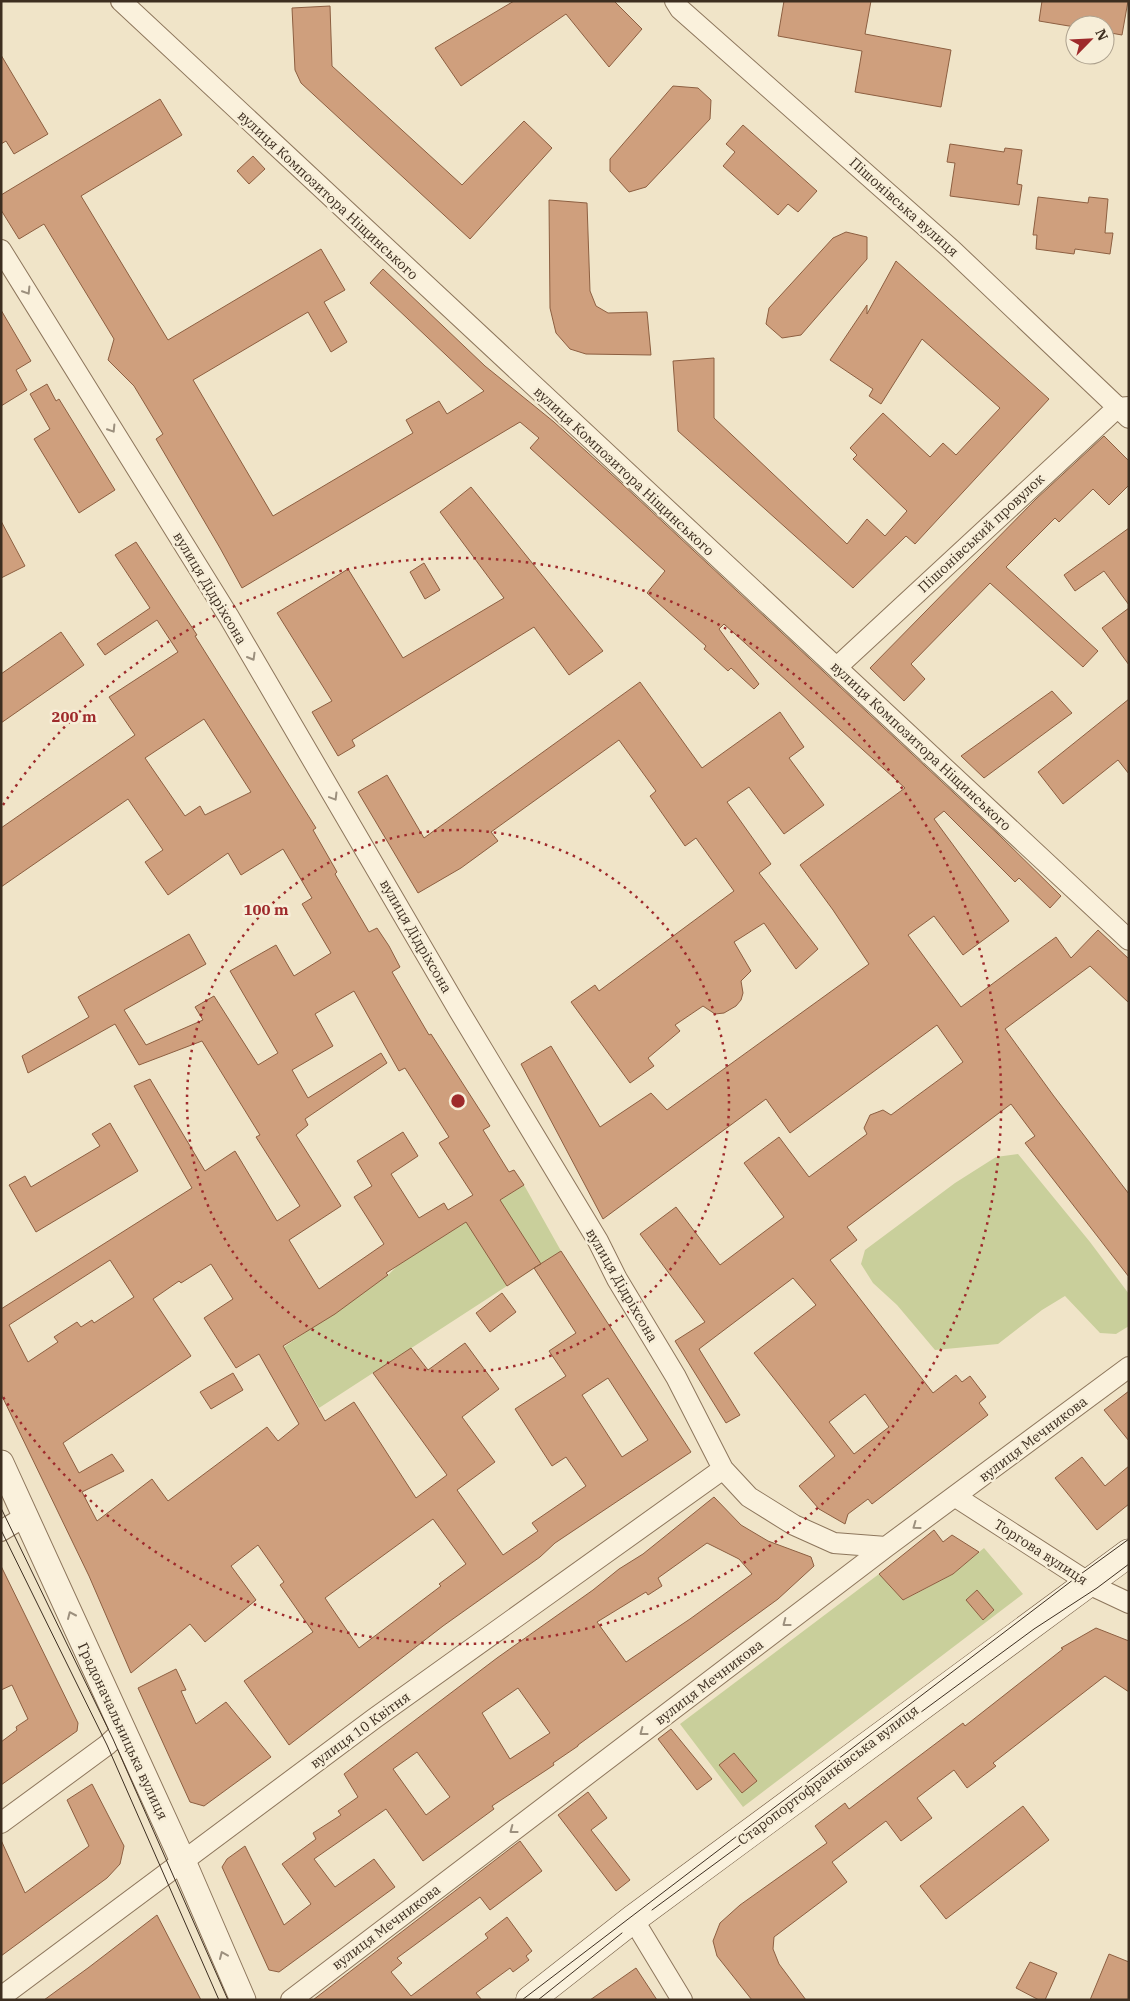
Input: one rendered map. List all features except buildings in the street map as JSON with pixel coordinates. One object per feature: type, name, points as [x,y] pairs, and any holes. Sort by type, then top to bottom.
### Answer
[{"type":"main road","name":"Старопортофранківська вулиця","points":[[530,2000],[633,1919],[1088,1582],[1129,1554]]},
{"type":"street","name":"вулиця Композитора Ніщинського","points":[[121,1],[1129,940]]},
{"type":"street","name":"Пішонівська вулиця","points":[[684,4],[1125,411]]},
{"type":"street","name":"вулиця Дідріхсона","points":[[1,250],[229,617],[458,1009],[598,1241],[617,1279],[676,1377],[723,1469],[749,1497],[794,1525],[834,1543],[886,1548]]},
{"type":"street","name":"Пішонівський провулок","points":[[837,667],[1125,411]]},
{"type":"street","name":"вулиця Мечникова","points":[[291,2000],[886,1548],[1129,1367]]},
{"type":"street","name":"Градоначальницька вулиця","points":[[1,1463],[183,1861],[243,2000]]},
{"type":"street","name":"вулиця 10 Квітня","points":[[1,1997],[375,1718],[723,1469]]},
{"type":"street","name":"Торгова вулиця","points":[[956,1497],[1088,1582],[1129,1603]]},
{"type":"street","points":[[1,1532],[26,1516]]},
{"type":"street","points":[[1,1823],[107,1745],[123,1730]]},
{"type":"street","points":[[633,1919],[682,2000]]},
{"type":"green space","points":[[1018,1154],[1090,1242],[1129,1294],[1129,1326],[1116,1334],[1100,1333],[1065,1296],[1042,1310],[998,1344],[935,1350],[897,1305],[873,1283],[861,1264],[865,1250],[955,1183],[996,1157]]},
{"type":"green space","points":[[524,1185],[561,1251],[319,1408],[284,1347],[388,1275],[398,1265]]},
{"type":"green space","points":[[984,1548],[1023,1594],[743,1807],[680,1724],[879,1574],[904,1600],[953,1574]]},
{"type":"tram line","points":[[1,1508],[113,1739],[228,2000]]},
{"type":"tram line","points":[[1,1530],[107,1745],[219,2000]]},
{"type":"tram line","points":[[522,2000],[1129,1539]]},
{"type":"tram line","points":[[652,1910],[1034,1629],[1097,1588],[1129,1564]]},
{"type":"tram line","points":[[538,2000],[622,1933]]}]
